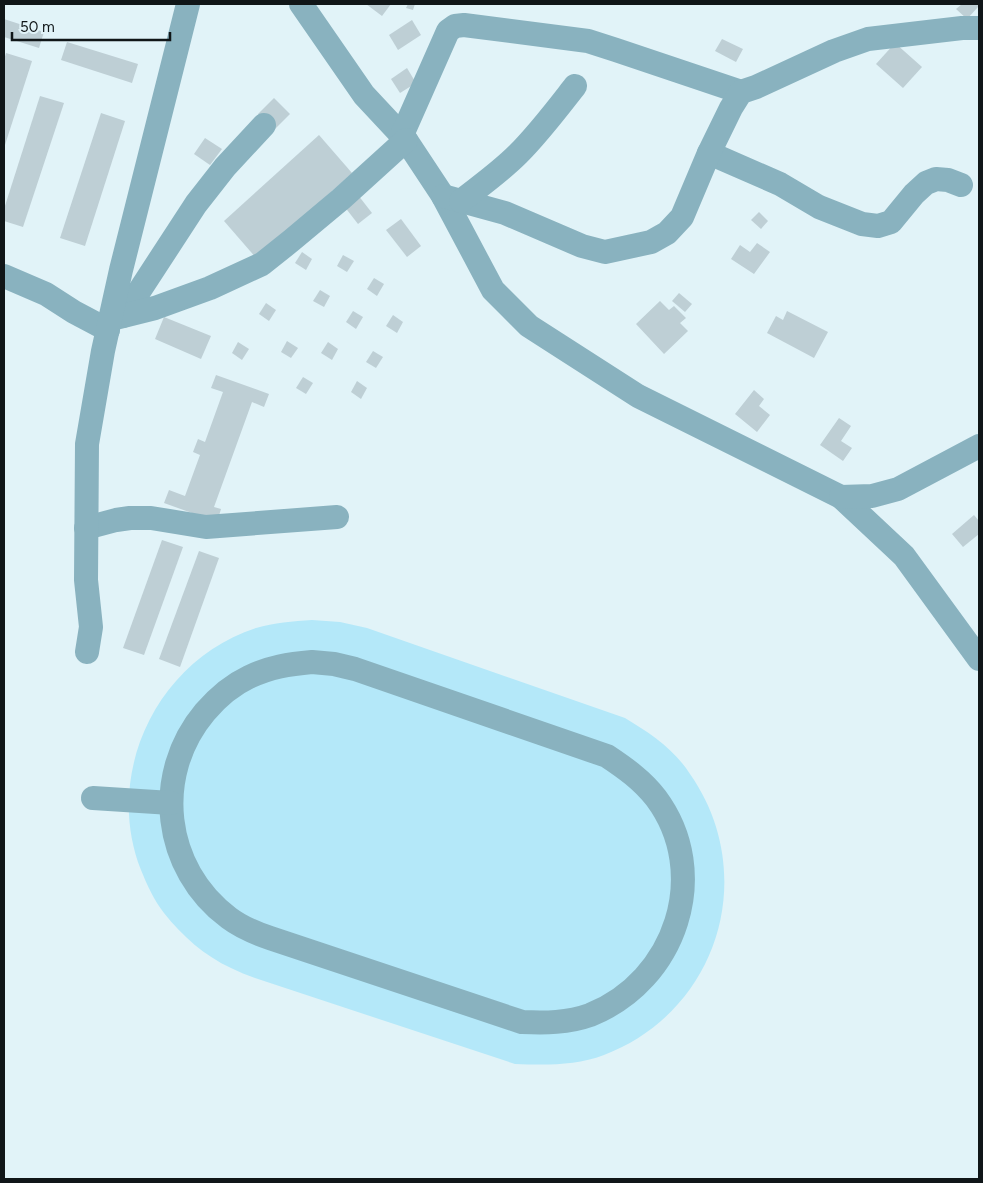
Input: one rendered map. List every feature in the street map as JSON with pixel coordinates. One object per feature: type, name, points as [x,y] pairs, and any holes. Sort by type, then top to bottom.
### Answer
[{"type":"street","points":[[88,652],[91,627],[86,580],[87,444],[114,322],[121,270],[188,4]]},
{"type":"street","points":[[301,4],[364,95],[404,137],[452,199],[493,290],[529,326],[638,396],[841,497],[904,556],[979,660]]},
{"type":"street","points":[[4,276],[46,294],[74,312],[114,322],[210,288],[262,264],[341,199],[404,137],[448,31],[455,26],[464,25],[588,42],[741,92],[834,51],[868,39],[962,28],[979,28]]},
{"type":"street","points":[[452,199],[484,184],[518,155],[544,126],[575,86]]},
{"type":"street","points":[[452,199],[505,213],[582,246],[605,252],[651,242],[667,233],[682,217],[730,108],[741,92]]},
{"type":"street","points":[[114,322],[196,204],[225,167],[264,125]]},
{"type":"street","points":[[709,153],[780,184],[819,207],[862,224],[878,226],[891,222],[914,194],[926,183],[936,179],[948,180],[961,185]]},
{"type":"street","points":[[841,497],[872,496],[898,489],[979,446]]},
{"type":"street","points":[[86,528],[130,518],[151,518],[206,527],[337,517]]},
{"type":"street","points":[[312,662],[334,664],[355,669],[607,756],[626,768],[656,798],[667,816],[675,836],[681,856],[683,878],[678,920],[659,960],[645,978],[610,1006],[589,1015],[567,1021],[545,1023],[522,1022],[249,930],[212,904],[186,868],[173,826],[171,803],[172,781],[186,739],[198,720],[229,689],[268,669],[312,662]]},
{"type":"street","points":[[93,798],[171,803]]},
{"type":"shaded area","points":[[312,620],[340,622],[367,628],[625,718],[652,736],[677,757],[690,774],[711,813],[722,854],[724,895],[716,936],[700,973],[676,1007],[644,1034],[593,1059],[571,1063],[515,1064],[255,978],[212,958],[178,930],[160,908],[148,887],[141,870],[131,833],[129,796],[135,760],[147,725],[166,693],[191,666],[221,644],[256,628],[284,622]]},
{"type":"building","points":[[366,4],[391,4],[382,16]]},
{"type":"building","points":[[408,4],[415,4],[413,10],[406,8]]},
{"type":"building","points":[[962,4],[978,4],[979,6],[967,19],[956,9]]},
{"type":"building","points":[[4,19],[44,32],[39,48],[4,37]]},
{"type":"building","points":[[412,20],[421,35],[398,50],[389,35]]},
{"type":"building","points":[[722,39],[743,49],[736,62],[715,51]]},
{"type":"building","points":[[67,42],[138,64],[132,83],[61,60]]},
{"type":"building","points":[[895,43],[922,67],[903,88],[876,64]]},
{"type":"building","points":[[6,53],[32,61],[4,148],[4,60]]},
{"type":"building","points":[[407,68],[416,83],[400,93],[391,79]]},
{"type":"building","points":[[40,96],[64,103],[23,227],[4,221],[4,209]]},
{"type":"building","points":[[274,98],[290,114],[274,130],[258,114]]},
{"type":"building","points":[[101,113],[125,121],[85,246],[60,238]]},
{"type":"building","points":[[319,135],[352,173],[257,259],[224,221]]},
{"type":"building","points":[[205,138],[222,149],[210,165],[194,154]]},
{"type":"building","points":[[358,195],[372,213],[358,224],[344,206]]},
{"type":"building","points":[[759,212],[768,221],[761,229],[751,220]]},
{"type":"building","points":[[401,219],[421,246],[407,257],[386,230]]},
{"type":"building","points":[[757,243],[770,252],[754,274],[731,259],[740,245],[750,252]]},
{"type":"building","points":[[302,252],[312,259],[306,270],[295,263]]},
{"type":"building","points":[[343,255],[354,261],[347,272],[337,266]]},
{"type":"building","points":[[374,278],[384,284],[377,296],[367,289]]},
{"type":"building","points":[[320,290],[330,296],[324,307],[313,301]]},
{"type":"building","points":[[679,293],[692,304],[685,312],[672,301]]},
{"type":"building","points":[[660,301],[669,310],[674,306],[686,318],[680,323],[688,331],[664,354],[636,324]]},
{"type":"building","points":[[266,303],[276,310],[269,321],[259,314]]},
{"type":"building","points":[[353,311],[363,317],[356,329],[346,322]]},
{"type":"building","points":[[787,311],[828,332],[814,358],[767,333],[776,316],[783,320]]},
{"type":"building","points":[[393,315],[403,322],[397,333],[386,326]]},
{"type":"building","points":[[164,317],[211,336],[201,359],[155,339]]},
{"type":"building","points":[[287,341],[298,348],[291,358],[281,352]]},
{"type":"building","points":[[238,342],[249,349],[242,360],[232,353]]},
{"type":"building","points":[[328,342],[338,349],[332,360],[321,353]]},
{"type":"building","points":[[373,351],[383,357],[376,368],[366,362]]},
{"type":"building","points":[[216,375],[269,394],[264,407],[252,402],[214,507],[221,509],[217,522],[164,503],[169,490],[185,496],[200,455],[193,452],[198,439],[205,442],[223,392],[211,388]]},
{"type":"building","points":[[303,377],[313,383],[306,394],[296,388]]},
{"type":"building","points":[[357,381],[367,388],[361,399],[351,392]]},
{"type":"building","points":[[754,390],[764,399],[759,406],[770,415],[757,432],[735,414]]},
{"type":"building","points":[[839,418],[851,426],[841,441],[852,448],[843,461],[820,445]]},
{"type":"building","points":[[974,515],[979,521],[979,534],[963,547],[952,534]]},
{"type":"building","points":[[162,540],[183,547],[144,655],[123,648]]},
{"type":"building","points":[[199,551],[219,558],[180,667],[159,659]]}]
